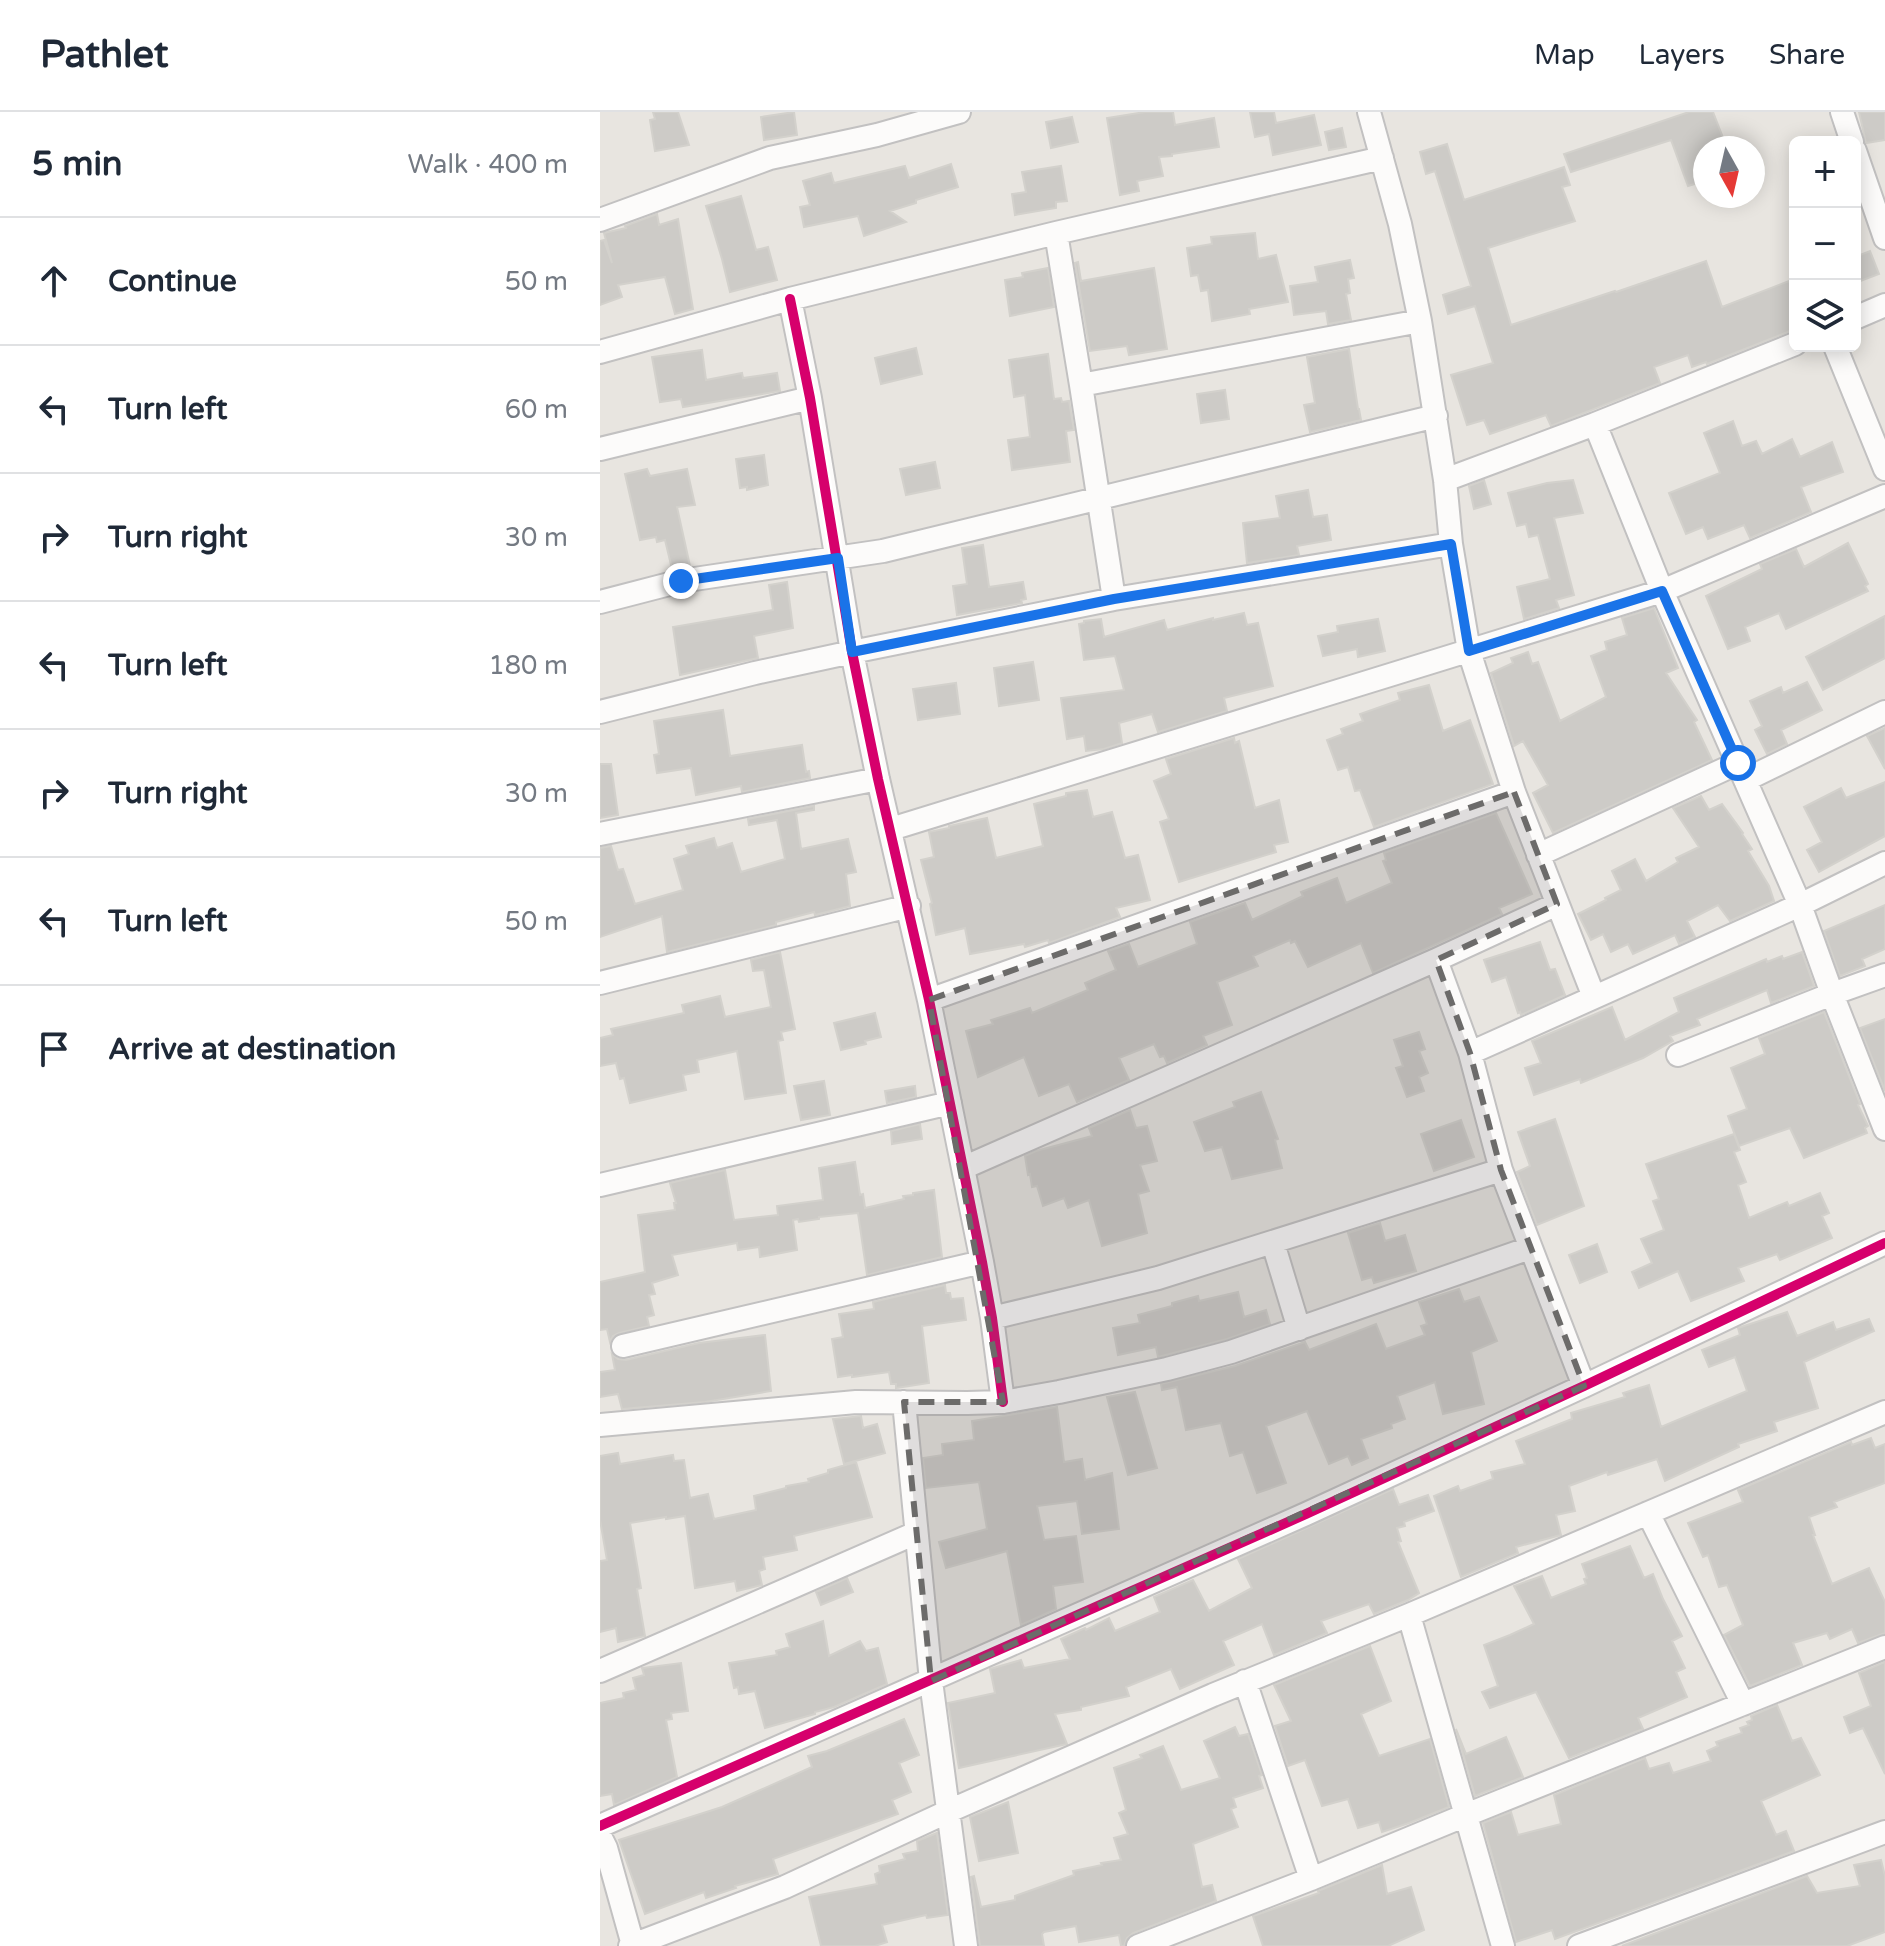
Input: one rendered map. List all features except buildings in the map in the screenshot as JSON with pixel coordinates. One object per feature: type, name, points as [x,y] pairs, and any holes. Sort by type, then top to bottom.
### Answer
[{"type":"street","points":[[600,220],[770,158],[877,135],[959,112]]},
{"type":"street","points":[[1369,112],[1400,224],[1420,321],[1469,651],[1514,792],[1594,997]]},
{"type":"street","points":[[1842,112],[1850,136]]},
{"type":"street","points":[[600,352],[790,299],[1056,233],[1382,158]]},
{"type":"street","points":[[1861,168],[1885,238]]},
{"type":"street","points":[[1056,233],[1114,599]]},
{"type":"street","points":[[790,299],[810,398],[852,652],[950,1103],[992,1318],[1003,1402]]},
{"type":"street","points":[[1861,315],[1885,305]]},
{"type":"street","points":[[1081,385],[1420,321]]},
{"type":"street","points":[[1445,480],[1789,346]]},
{"type":"street","points":[[1837,352],[1885,469]]},
{"type":"street","points":[[600,449],[810,398]]},
{"type":"street","points":[[600,602],[681,581],[906,545],[1436,416]]},
{"type":"street","points":[[1595,424],[1662,591],[1800,905],[1885,1129]]},
{"type":"street","points":[[891,829],[1662,591],[1885,496]]},
{"type":"street","points":[[600,712],[852,652],[1114,599],[1451,544]]},
{"type":"street","points":[[1538,855],[1885,712]]},
{"type":"street","points":[[600,834],[878,779]]},
{"type":"street","points":[[929,1000],[1514,792]]},
{"type":"street","points":[[1470,1053],[1800,905],[1885,863]]},
{"type":"street","points":[[963,1168],[1557,904]]},
{"type":"street","points":[[600,983],[909,906]]},
{"type":"street","points":[[1436,960],[1470,1053],[1501,1170],[1584,1386]]},
{"type":"street","points":[[1678,1055],[1885,975]]},
{"type":"street","points":[[600,1185],[950,1103]]},
{"type":"street","points":[[992,1318],[1158,1278],[1501,1170]]},
{"type":"street","points":[[1273,1243],[1299,1329]]},
{"type":"street","points":[[600,1826],[1306,1514],[1885,1243]]},
{"type":"street","points":[[600,1425],[823,1404],[1003,1402],[1059,1392],[1231,1352],[1530,1248]]},
{"type":"street","points":[[623,1346],[982,1262]]},
{"type":"street","points":[[904,1402],[931,1681],[966,1946]]},
{"type":"street","points":[[600,1836],[606,1848],[632,1946],[785,1887],[1245,1681],[1409,1615],[1885,1412]]},
{"type":"street","points":[[1648,1513],[1743,1704]]},
{"type":"street","points":[[600,1671],[916,1533]]},
{"type":"street","points":[[1409,1615],[1503,1946]]},
{"type":"street","points":[[1138,1946],[1885,1647]]},
{"type":"street","points":[[1245,1681],[1311,1879]]},
{"type":"street","points":[[1579,1946],[1885,1832]]},
{"type":"highlighted area","points":[[1514,792],[1557,904],[1436,960],[1470,1053],[1501,1170],[1584,1386],[931,1681],[904,1402],[1003,1402],[929,1000]]},
{"type":"cycle path","points":[[790,299],[810,398],[852,652],[929,1000],[982,1262],[1003,1402]]},
{"type":"cycle path","points":[[600,1826],[1306,1514],[1885,1243]]},
{"type":"route","points":[[681,581],[838,558],[852,652],[1114,599],[1451,544],[1469,651],[1662,591],[1738,763]]}]
